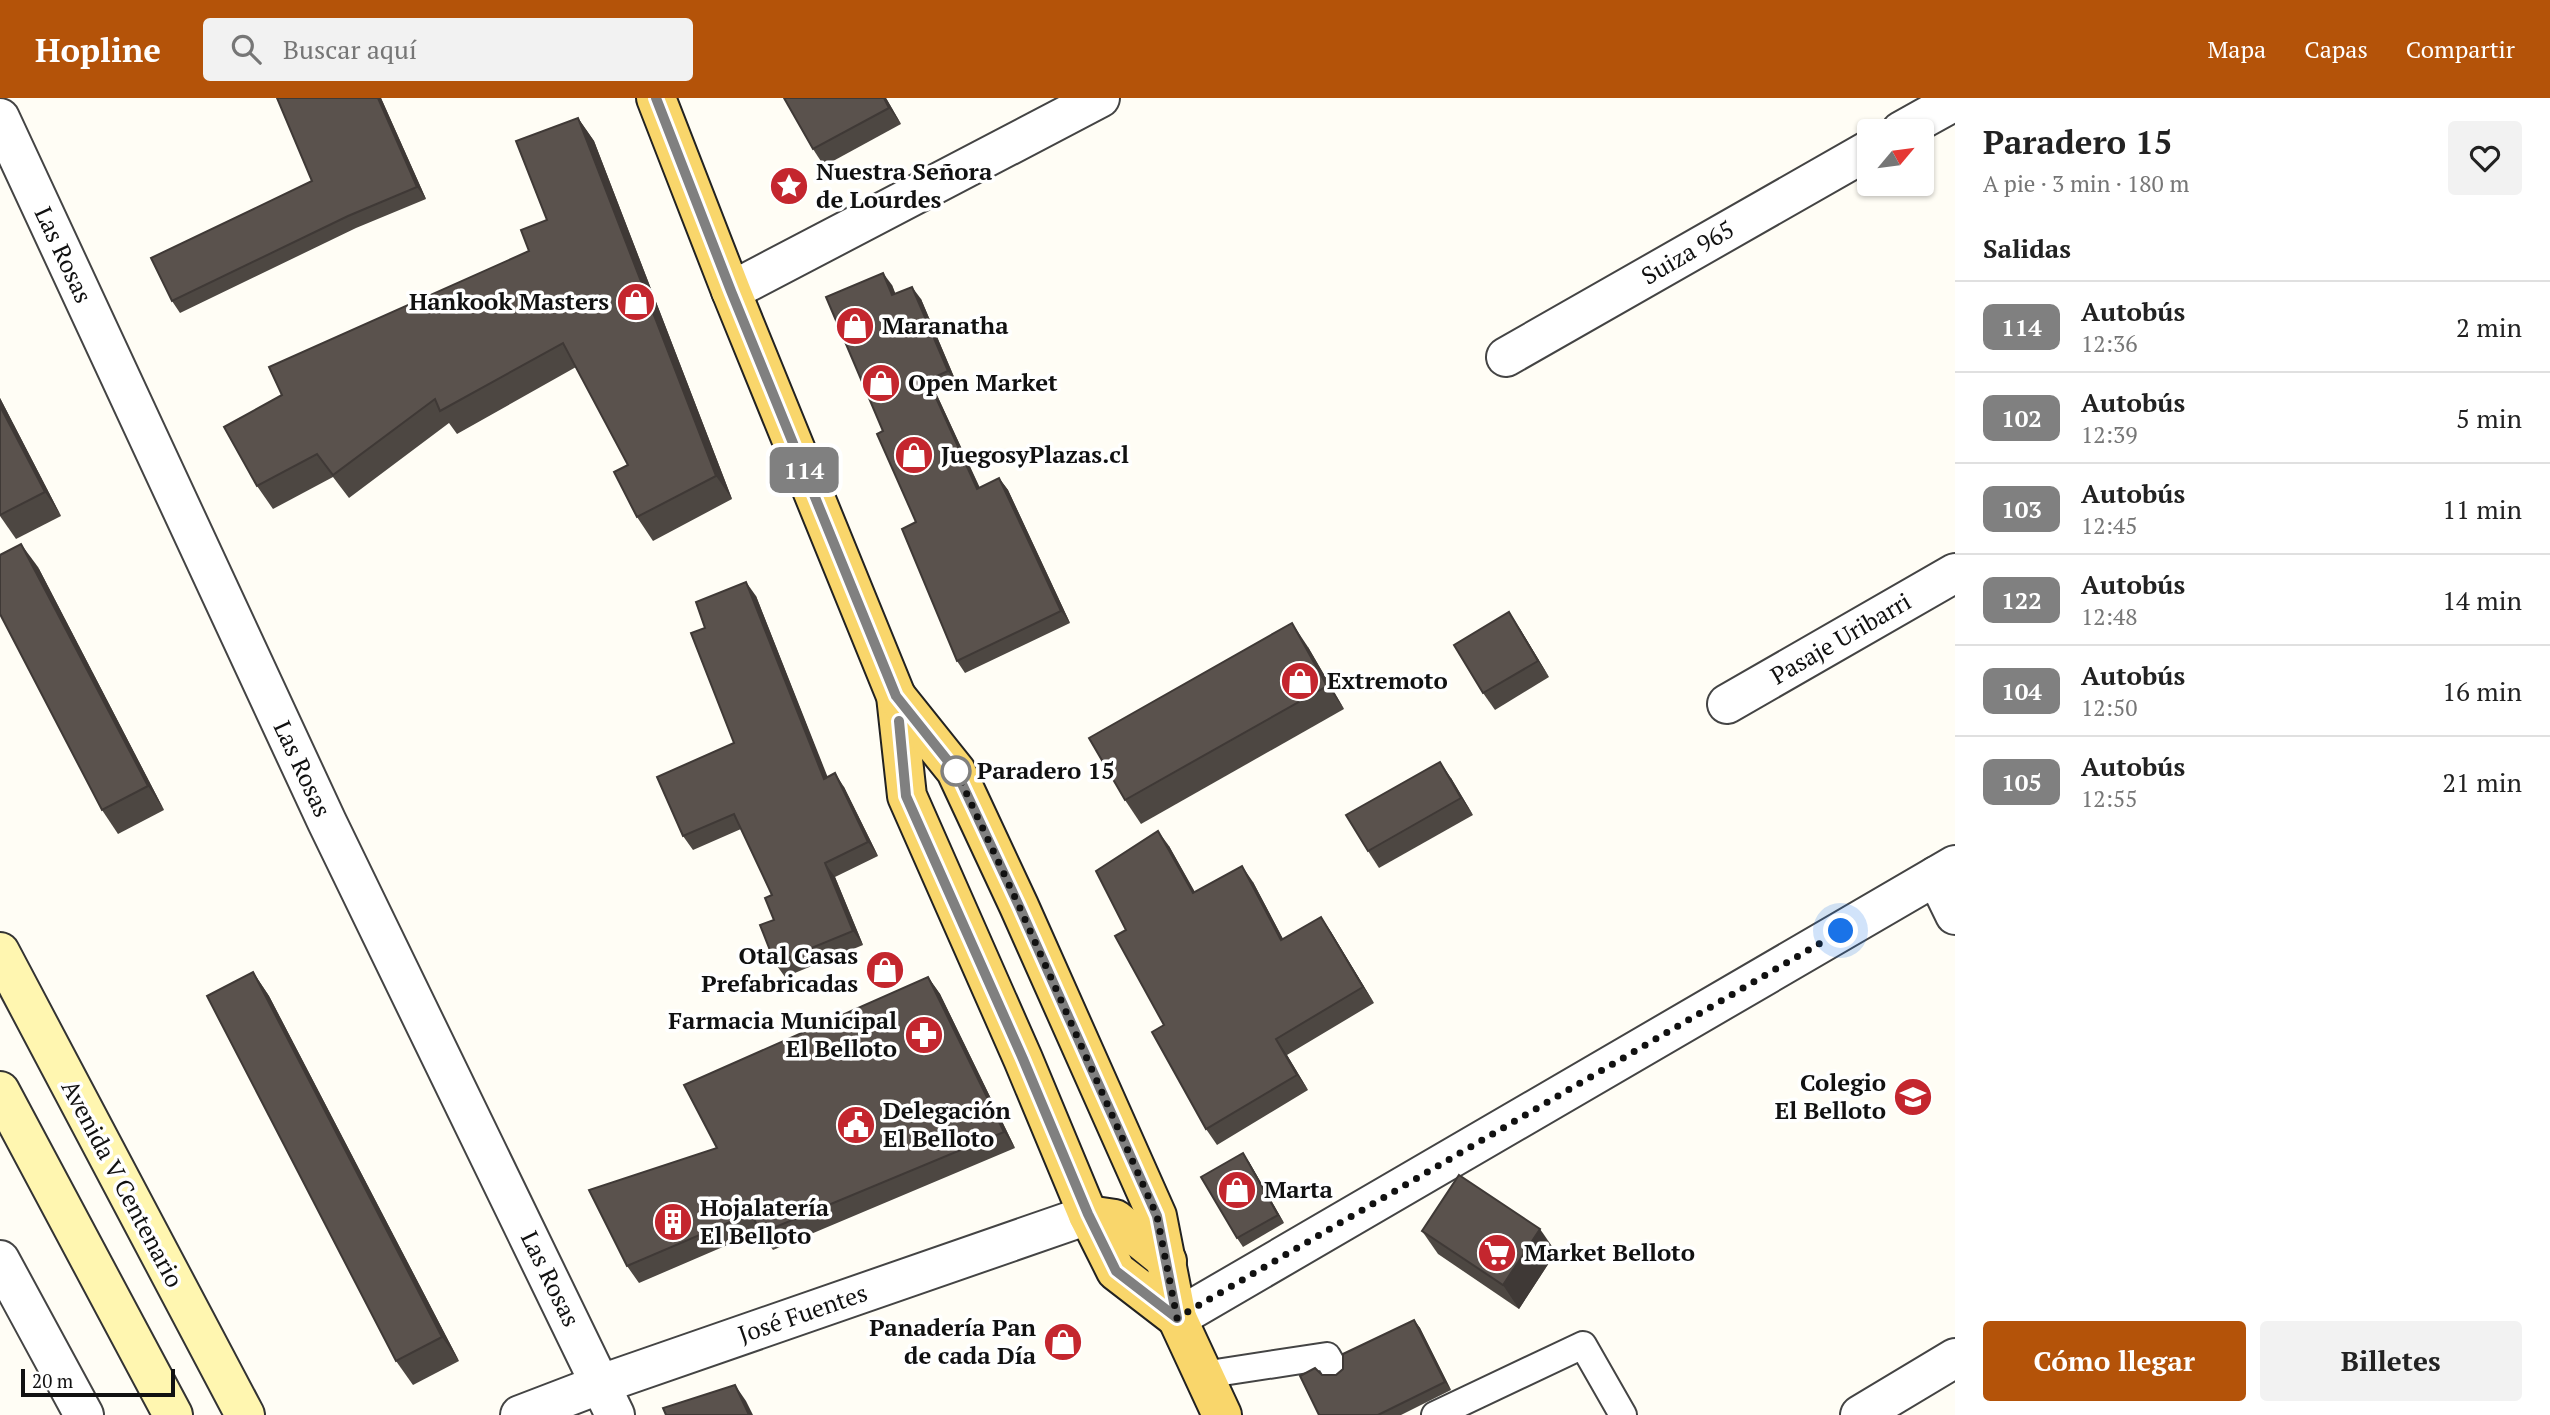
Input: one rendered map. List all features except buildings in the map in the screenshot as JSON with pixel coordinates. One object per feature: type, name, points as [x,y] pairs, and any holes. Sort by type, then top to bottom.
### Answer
[{"type":"main road","points":[[656,98],[731,291],[896,696],[906,796],[1018,1046],[1088,1214],[1116,1271],[1177,1318]]},
{"type":"main road","points":[[896,696],[956,771],[1019,906],[1157,1216],[1177,1318],[1222,1415]]},
{"type":"main road","name":"Avenida V Centenario","points":[[0,953],[245,1415]]},
{"type":"main road","points":[[0,1091],[173,1415]]},
{"type":"main road","points":[[1088,1214],[1115,1219],[1167,1261]]},
{"type":"street","points":[[731,291],[1100,98]]},
{"type":"street","points":[[1923,119],[1955,101]]},
{"type":"street","name":"Las Rosas","points":[[0,118],[327,822],[608,1400]]},
{"type":"street","name":"Suiza 965","points":[[1506,357],[1857,157]]},
{"type":"street","name":"Pasaje Uribarri","points":[[1727,704],[1955,573]]},
{"type":"street","points":[[1177,1318],[1945,870],[1955,915]]},
{"type":"street","name":"José Fuentes","points":[[520,1415],[608,1400],[1088,1214]]},
{"type":"street","points":[[0,1260],[84,1415]]},
{"type":"street","points":[[1860,1415],[1955,1359]]},
{"type":"lane","points":[[1435,1415],[1583,1345],[1623,1415]]},
{"type":"lane","points":[[1203,1375],[1331,1363]]},
{"type":"bus line","name":"114","points":[[656,98],[731,291],[896,696],[956,771],[1122,1134],[1157,1216],[1177,1318],[1116,1271],[1088,1214],[1023,1059],[906,796],[899,721]]},
{"type":"place","name":"Nuestra Señora de Lourdes","points":[[789,186]]},
{"type":"place","name":"Hankook Masters","points":[[636,302]]},
{"type":"place","name":"Maranatha","points":[[855,326]]},
{"type":"place","name":"Open Market","points":[[881,383]]},
{"type":"place","name":"JuegosyPlazas.cl","points":[[914,455]]},
{"type":"place","name":"Extremoto","points":[[1300,681]]},
{"type":"place","name":"Paradero 15","points":[[956,771]]},
{"type":"place","name":"Otal Casas Prefabricadas","points":[[885,970]]},
{"type":"place","name":"Farmacia Municipal El Belloto","points":[[924,1035]]},
{"type":"place","name":"Colegio El Belloto","points":[[1913,1097]]},
{"type":"place","name":"Delegación El Belloto","points":[[856,1125]]},
{"type":"place","name":"Marta","points":[[1237,1190]]},
{"type":"place","name":"Hojalatería El Belloto","points":[[673,1222]]},
{"type":"place","name":"Market Belloto","points":[[1497,1253]]},
{"type":"place","name":"Panadería Pan de cada Día","points":[[1063,1342]]},
{"type":"route","points":[[956,771],[1157,1216],[1177,1318],[1841,931]]}]
